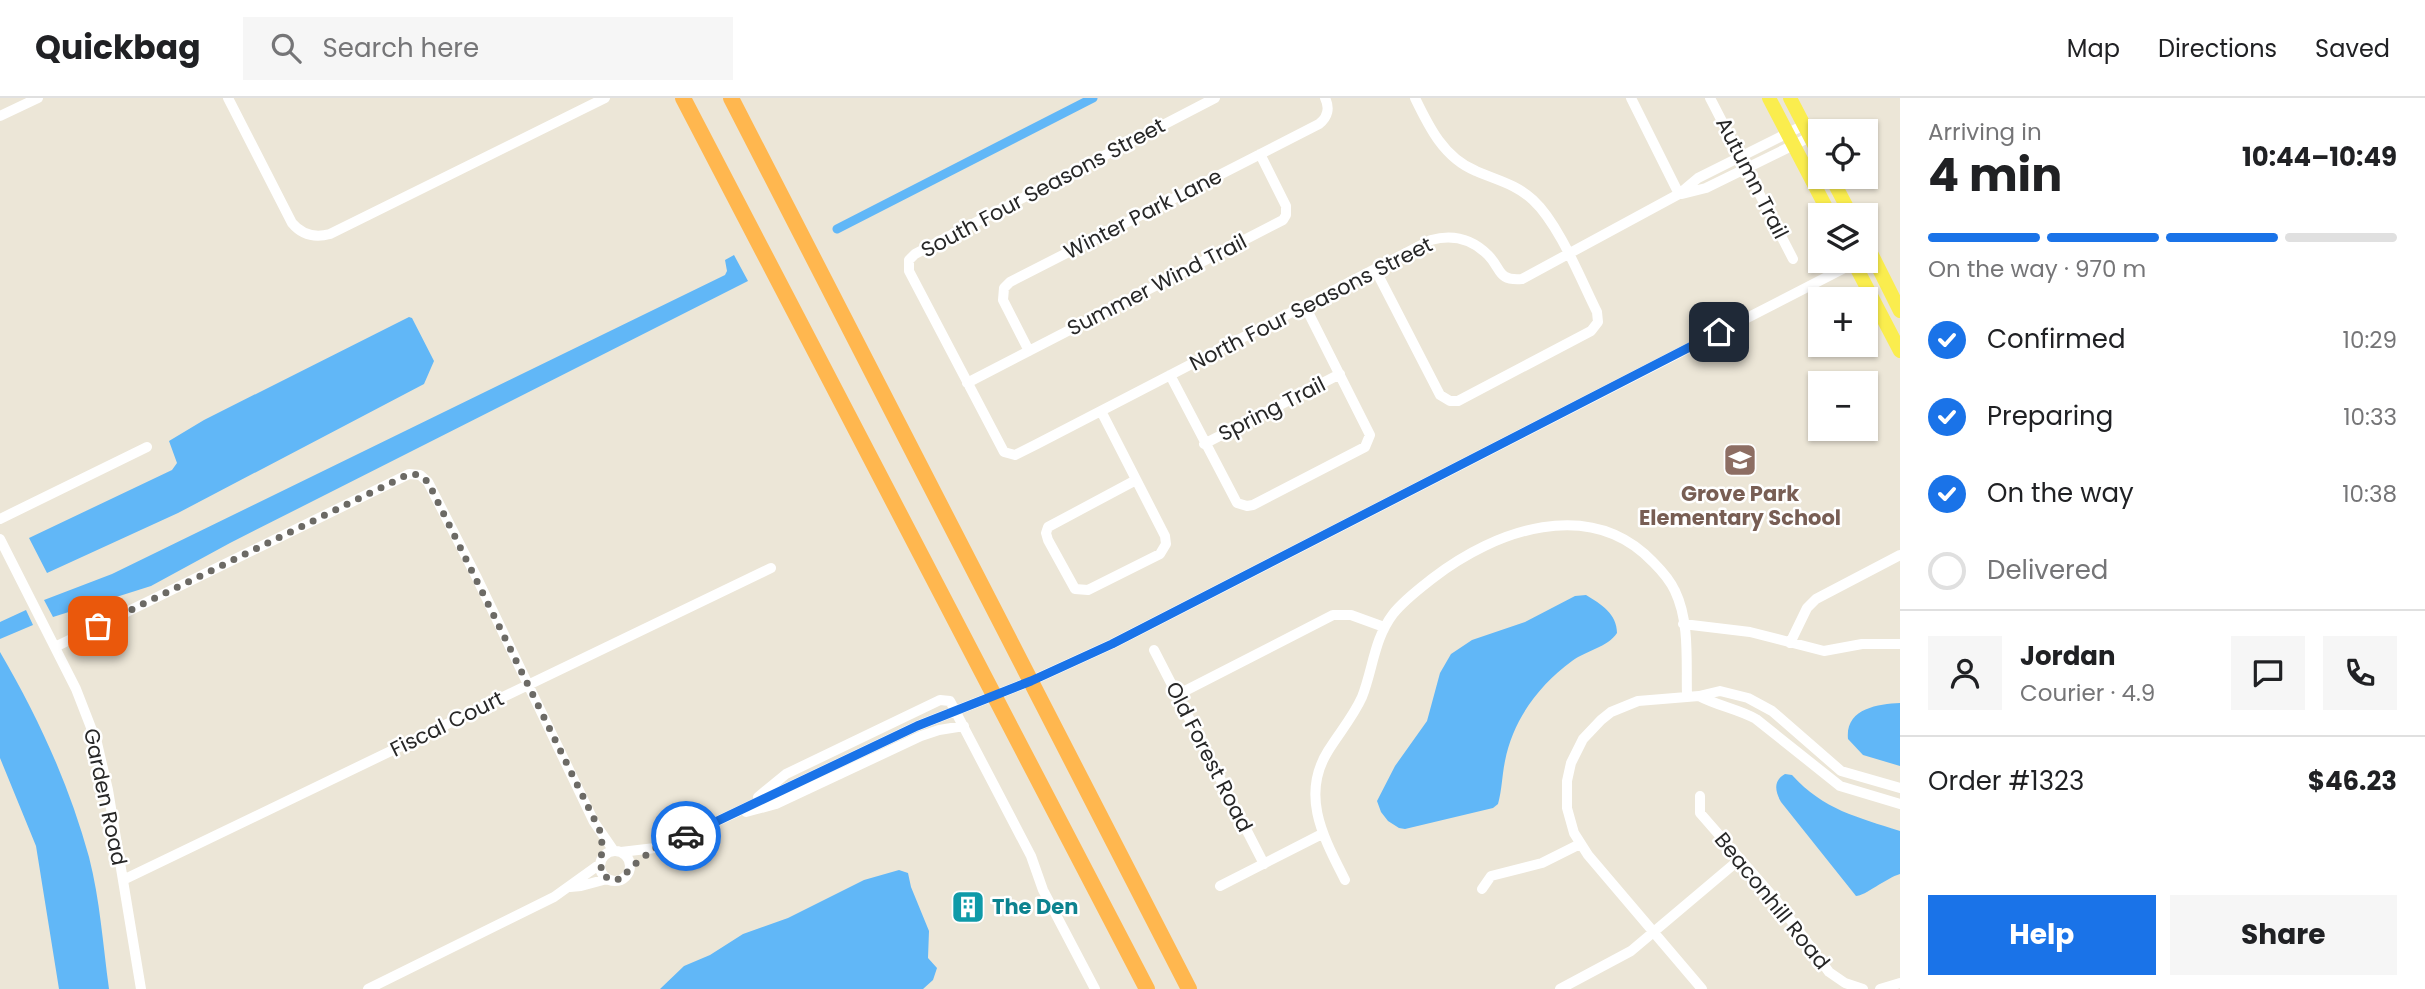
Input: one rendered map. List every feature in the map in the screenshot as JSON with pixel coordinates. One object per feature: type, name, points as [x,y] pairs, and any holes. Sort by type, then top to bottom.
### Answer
[{"type":"highway","points":[[683,98],[1147,989]]},
{"type":"highway","points":[[732,98],[1189,989]]},
{"type":"main road","points":[[1769,98],[1824,203]]},
{"type":"main road","points":[[1790,98],[1807,131]]},
{"type":"main road","points":[[1868,273],[1900,351]]},
{"type":"main road","points":[[1873,273],[1900,311]]},
{"type":"street","points":[[0,116],[38,98]]},
{"type":"street","points":[[228,98],[295,228],[319,236],[330,234],[605,98]]},
{"type":"street","name":"South Four Seasons Street","points":[[967,383],[909,271],[909,260],[915,254],[1215,98]]},
{"type":"street","name":"Winter Park Lane","points":[[1029,351],[1003,300],[1004,288],[1010,282],[1324,120],[1328,107],[1325,98]]},
{"type":"street","points":[[1375,269],[1440,395],[1450,401],[1458,401],[1495,382],[1596,327],[1598,322],[1597,312],[1544,211],[1526,193],[1506,182],[1476,172],[1450,154],[1434,134],[1415,98]]},
{"type":"street","points":[[1631,98],[1679,194]]},
{"type":"street","name":"Autumn Trail","points":[[1710,98],[1793,259]]},
{"type":"street","name":"North Four Seasons Street","points":[[967,383],[1001,447],[1014,455],[1431,240],[1449,237],[1468,240],[1490,256],[1502,275],[1513,280],[1522,279],[1679,194],[1698,178],[1744,162],[1807,131]]},
{"type":"street","name":"Summer Wind Trail","points":[[967,383],[1283,220],[1286,206],[1260,154]]},
{"type":"street","points":[[602,835],[601,873],[614,881],[622,879],[630,868],[655,848],[917,726],[1031,681],[1112,644],[1828,273]]},
{"type":"street","points":[[1170,375],[1237,503],[1242,506],[1253,505],[1306,479],[1365,447],[1369,443],[1369,430],[1305,306]]},
{"type":"street","name":"Spring Trail","points":[[1204,444],[1340,374]]},
{"type":"street","points":[[1101,411],[1165,536],[1164,550],[1088,590],[1075,589],[1048,540],[1048,527],[1136,480]]},
{"type":"street","points":[[0,519],[147,447]]},
{"type":"street","points":[[55,647],[409,474],[420,475],[428,482],[476,576],[527,686],[602,835],[617,852],[628,859],[630,868]]},
{"type":"street","points":[[1345,880],[1322,834],[1315,805],[1316,779],[1320,767],[1362,697],[1384,627],[1397,609],[1413,594],[1462,557],[1514,533],[1558,526],[1605,531],[1629,541],[1664,573],[1674,589],[1684,624],[1687,696]]},
{"type":"street","name":"Garden Road","points":[[0,539],[80,698],[99,751],[141,989]]},
{"type":"street","points":[[1790,643],[1807,608],[1816,599],[1900,555]]},
{"type":"street","name":"Fiscal Court","points":[[123,880],[771,568]]},
{"type":"street","points":[[1177,695],[1333,615],[1351,615],[1384,627]]},
{"type":"street","points":[[1684,624],[1730,628],[1825,651],[1862,644],[1900,644]]},
{"type":"street","name":"Old Forest Road","points":[[1154,650],[1264,864]]},
{"type":"street","points":[[1702,989],[1580,844],[1570,821],[1566,794],[1571,763],[1583,739],[1601,720],[1625,705],[1651,698],[1699,696],[1720,691],[1748,698],[1772,711],[1841,771],[1900,788]]},
{"type":"street","points":[[1699,696],[1742,711],[1762,723],[1840,786],[1900,804]]},
{"type":"street","points":[[750,805],[786,774],[940,700],[950,701],[1031,856],[1044,890],[1095,989]]},
{"type":"street","points":[[725,817],[776,804],[921,736],[964,726]]},
{"type":"street","name":"Beaconhill Road","points":[[1700,796],[1700,813],[1782,908],[1829,972],[1845,984],[1863,989]]},
{"type":"street","points":[[1220,886],[1322,834]]},
{"type":"street","points":[[1482,889],[1491,876],[1542,863],[1580,844]]},
{"type":"street","points":[[371,988],[554,897],[617,852],[655,848]]},
{"type":"street","points":[[1560,989],[1619,958],[1656,932],[1740,859]]},
{"type":"street","points":[[570,887],[607,879]]},
{"type":"street","points":[[1880,989],[1900,983]]},
{"type":"water","points":[[734,255],[748,281],[230,543],[151,586],[53,617],[44,600],[112,574],[725,275],[725,260]]},
{"type":"water","points":[[409,317],[412,318],[434,361],[424,384],[178,513],[47,573],[29,538],[172,470],[177,463],[169,441],[204,420]]},
{"type":"water","points":[[1586,595],[1611,615],[1617,633],[1608,642],[1577,658],[1560,671],[1548,681],[1529,705],[1509,746],[1498,804],[1493,808],[1405,829],[1388,821],[1377,801],[1395,766],[1427,721],[1440,673],[1451,654],[1472,640],[1525,622],[1575,596]]},
{"type":"water","points":[[26,610],[33,625],[0,639],[0,622]]},
{"type":"water","points":[[0,652],[51,752],[81,830],[96,890],[109,989],[59,989],[36,846],[0,758]]},
{"type":"water","points":[[1900,703],[1900,766],[1863,755],[1848,739],[1848,729],[1852,721],[1864,710]]},
{"type":"water","points":[[1785,774],[1792,775],[1816,797],[1842,811],[1900,831],[1900,874],[1856,896],[1781,802],[1776,786]]},
{"type":"water","points":[[899,870],[908,873],[929,931],[928,958],[937,968],[933,980],[923,989],[660,989],[684,966],[710,955],[743,934],[788,918],[864,880]]},
{"type":"waterway","points":[[837,229],[1093,98]]},
{"type":"way so far","points":[[98,626],[409,474],[420,475],[428,482],[476,576],[602,835],[601,873],[607,879],[618,881],[655,848],[686,836]]},
{"type":"place","name":"Grove Park Elementary School","points":[[1740,460]]},
{"type":"place","name":"The Den","points":[[968,907]]},
{"type":"route","points":[[686,836],[877,743],[1031,681],[1112,644],[1719,332]]}]
